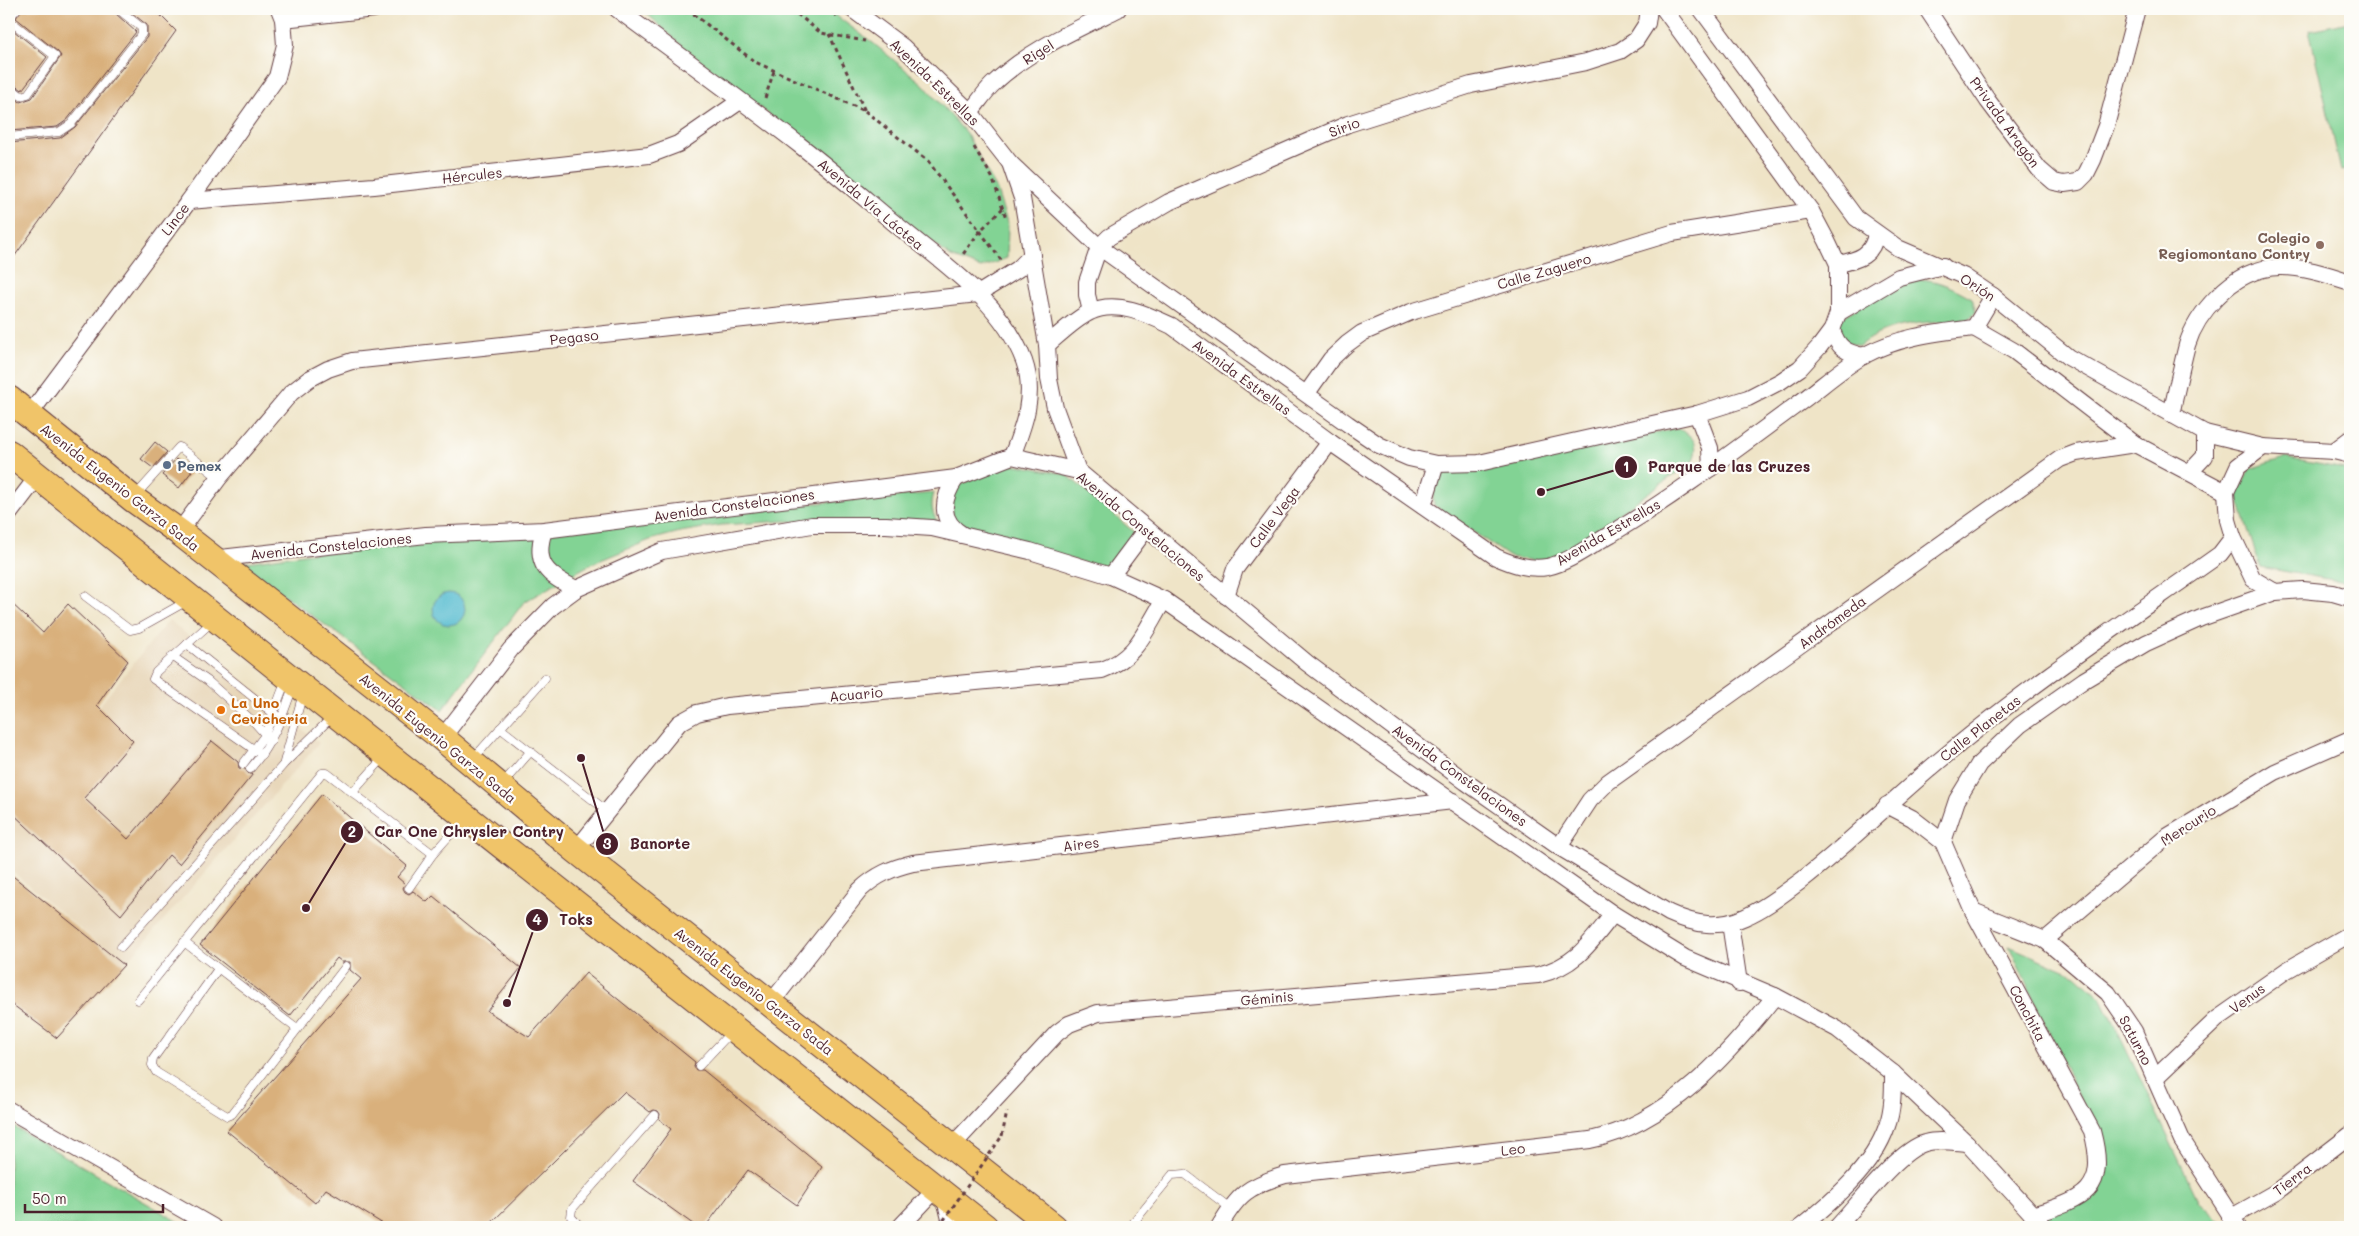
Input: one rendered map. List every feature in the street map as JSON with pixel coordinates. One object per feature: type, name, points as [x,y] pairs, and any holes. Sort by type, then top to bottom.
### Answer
[{"type":"highway","name":"Avenida Eugenio Garza Sada","points":[[9,399],[133,499],[179,532],[442,738],[576,850],[1054,1227]]},
{"type":"highway","points":[[9,453],[465,817],[985,1227]]},
{"type":"street","points":[[281,14],[374,9]]},
{"type":"street","name":"Avenida Vía Láctea","points":[[617,9],[803,148],[978,294],[1009,332],[1024,361],[1029,384],[1029,402],[1025,422],[1012,456]]},
{"type":"street","name":"Rigel","points":[[970,112],[991,86],[1015,66],[1062,37],[1118,9]]},
{"type":"street","name":"Sirio","points":[[1099,247],[1109,237],[1170,202],[1348,124],[1471,84],[1586,62],[1620,51],[1636,40],[1647,23],[1649,9]]},
{"type":"street","points":[[1664,9],[1811,211],[1838,264],[1838,313],[1832,330],[1841,347],[1849,353],[1864,356]]},
{"type":"street","name":"Orión","points":[[1701,9],[1856,218],[1876,233],[1898,248],[1963,276],[1993,296],[2068,357],[2206,433],[2264,447],[2334,451],[2350,455]]},
{"type":"street","name":"Privada Aragón","points":[[1927,9],[1988,101],[2039,169],[2054,182],[2064,184],[2078,182],[2086,174],[2093,160],[2109,117],[2137,9]]},
{"type":"street","name":"Lince","points":[[29,415],[188,201],[277,77],[285,45],[281,14]]},
{"type":"street","name":"Avenida Estrellas","points":[[847,14],[903,47],[970,112],[1010,163],[1099,247],[1379,445],[1409,458],[1436,464],[1479,463],[1697,414],[1748,398],[1781,381],[1800,368],[1832,330]]},
{"type":"street","name":"Hércules","points":[[188,201],[374,186],[649,155],[678,144],[740,101]]},
{"type":"street","name":"Avenida Estrellas","points":[[1010,163],[1022,198],[1032,255]]},
{"type":"street","name":"Calle Zaguero","points":[[1307,393],[1332,359],[1347,344],[1362,333],[1410,312],[1672,234],[1811,211]]},
{"type":"street","points":[[1838,264],[1863,258],[1871,250],[1876,233]]},
{"type":"street","points":[[1047,344],[1091,311],[1087,295],[1087,282],[1099,247]]},
{"type":"street","points":[[1032,255],[1047,344],[1048,379],[1055,408],[1078,471]]},
{"type":"street","name":"Pegaso","points":[[179,532],[219,478],[291,393],[322,372],[352,361],[978,294],[1018,269],[1032,255]]},
{"type":"street","points":[[1838,313],[1899,277],[1943,266]]},
{"type":"street","points":[[2171,415],[2188,344],[2200,315],[2220,294],[2244,274],[2266,268],[2284,267],[2316,271],[2350,282]]},
{"type":"street","points":[[1993,296],[1974,328],[2014,351],[2135,444],[2226,492]]},
{"type":"street","name":"Avenida Estrellas","points":[[1091,311],[1114,308],[1131,309],[1146,313],[1172,326],[1330,442],[1496,558],[1530,567],[1546,567],[1567,560],[1637,519],[1711,468],[1864,356],[1893,342],[1918,334],[1974,328]]},
{"type":"street","points":[[1697,414],[1710,448],[1711,468]]},
{"type":"street","points":[[2190,472],[2205,456],[2206,433]]},
{"type":"street","points":[[2334,451],[2350,439]]},
{"type":"street","name":"Calle Vega","points":[[1226,596],[1234,569],[1330,442]]},
{"type":"street","name":"Andrómeda","points":[[1560,847],[1590,800],[1608,782],[2060,458],[2076,453],[2135,444]]},
{"type":"street","points":[[2264,447],[2238,466],[2226,492],[2228,520],[2233,538],[2253,579],[2275,592]]},
{"type":"street","name":"Avenida Constelaciones","points":[[212,559],[426,535],[544,530],[956,478],[1012,456],[1078,471],[1146,530],[1307,663],[1466,782],[1560,847],[1688,922],[1710,925],[1730,923]]},
{"type":"street","points":[[1423,506],[1436,464]]},
{"type":"street","points":[[9,514],[38,476]]},
{"type":"street","points":[[956,478],[944,502],[948,521],[952,528],[964,535]]},
{"type":"street","name":"Avenida Constelaciones","points":[[442,738],[511,649],[553,606],[576,589],[662,551],[812,525],[886,525],[932,528],[1030,551],[1111,576],[1164,600],[1613,914],[1684,958],[1739,983],[1775,996],[1837,1028],[1893,1073],[1967,1143],[2044,1227]]},
{"type":"street","points":[[544,530],[539,549],[544,567],[555,579],[576,589]]},
{"type":"street","points":[[1111,576],[1146,530]]},
{"type":"street","name":"Calle Planetas","points":[[1730,923],[1757,912],[1784,894],[1840,850],[1887,805],[2007,706],[2220,554],[2233,538]]},
{"type":"street","name":"Calle Planetas","points":[[1943,842],[1957,800],[1979,764],[2020,725],[2084,680],[2146,643],[2201,618],[2275,592],[2303,590],[2333,592],[2350,598]]},
{"type":"street","name":"Acuario","points":[[576,850],[679,723],[697,713],[727,706],[1102,670],[1114,666],[1134,651],[1164,600]]},
{"type":"street","name":"Mercurio","points":[[2045,940],[2166,838],[2275,772],[2350,739]]},
{"type":"street","name":"Aires","points":[[770,1004],[860,890],[870,881],[898,867],[913,863],[1453,801]]},
{"type":"street","name":"Conchita","points":[[1887,805],[1912,818],[1943,842],[1973,911],[2092,1130],[2098,1152],[2098,1171],[2092,1185],[2081,1196],[2066,1204],[2032,1214]]},
{"type":"street","name":"Saturno","points":[[1973,911],[2045,940],[2108,993],[2134,1031],[2182,1140],[2234,1223]]},
{"type":"street","name":"Géminis","points":[[951,1147],[1057,1032],[1084,1017],[1098,1013],[1538,975],[1574,960],[1585,950],[1613,914]]},
{"type":"street","points":[[1730,923],[1739,983]]},
{"type":"street","name":"Venus","points":[[2156,1078],[2217,1020],[2287,970],[2350,934]]},
{"type":"street","name":"Leo","points":[[1219,1227],[1238,1198],[1264,1181],[1285,1176],[1590,1140],[1625,1130],[1686,1090],[1718,1063],[1775,996]]},
{"type":"street","points":[[1801,1227],[1851,1181],[1881,1142],[1888,1125],[1893,1097],[1893,1073]]},
{"type":"street","points":[[9,1110],[213,1227]]},
{"type":"street","name":"Tierra","points":[[2234,1223],[2350,1135]]},
{"type":"street","points":[[1837,1227],[1909,1150],[1926,1142],[1967,1143]]},
{"type":"street","points":[[900,1227],[940,1192],[952,1227]]},
{"type":"lane","points":[[9,86],[21,96],[28,94],[55,56],[9,19],[17,9]]},
{"type":"lane","points":[[9,137],[59,132],[71,124],[142,34],[142,28],[118,9]]},
{"type":"lane","points":[[133,499],[179,447],[219,478]]},
{"type":"lane","points":[[85,596],[130,630],[139,628],[191,598]]},
{"type":"lane","points":[[217,618],[172,656],[153,676],[155,682],[258,753]]},
{"type":"lane","points":[[187,644],[274,714],[283,718]]},
{"type":"lane","points":[[172,656],[208,681],[251,719],[271,742]]},
{"type":"lane","points":[[470,762],[544,678]]},
{"type":"lane","points":[[258,753],[274,714],[295,682]]},
{"type":"lane","points":[[246,766],[271,742],[283,718],[295,682]]},
{"type":"lane","points":[[284,764],[295,682]]},
{"type":"lane","points":[[121,947],[284,764],[336,714]]},
{"type":"lane","points":[[500,728],[607,811]]},
{"type":"lane","points":[[500,787],[531,751]]},
{"type":"lane","points":[[353,792],[387,754]]},
{"type":"lane","points":[[138,1000],[320,774],[327,772],[433,854]]},
{"type":"lane","points":[[409,888],[433,854],[465,817]]},
{"type":"lane","points":[[184,942],[297,1029]]},
{"type":"lane","points":[[218,969],[153,1058],[152,1065],[156,1072],[220,1114],[230,1115],[346,966]]},
{"type":"lane","points":[[699,1066],[734,1028]]},
{"type":"lane","points":[[582,1227],[571,1217],[572,1209],[655,1116]]},
{"type":"lane","points":[[1130,1227],[1172,1175],[1185,1174],[1230,1208]]},
{"type":"path","points":[[687,9],[755,62],[865,111],[928,161],[999,254],[1002,263]]},
{"type":"path","points":[[792,9],[821,33],[873,43],[866,37]]},
{"type":"path","points":[[827,9],[847,14]]},
{"type":"path","points":[[829,34],[865,111]]},
{"type":"path","points":[[758,115],[774,70]]},
{"type":"path","points":[[970,141],[992,177],[1008,225]]},
{"type":"path","points":[[958,262],[980,231],[1003,207]]},
{"type":"path","points":[[996,265],[1002,263],[1007,258]]},
{"type":"path","points":[[939,1227],[1002,1136]]},
{"type":"shaded area","points":[[169,620],[319,743],[124,965],[9,869],[9,816]]},
{"type":"green space","points":[[642,9],[827,9],[873,43],[923,84],[966,133],[996,188],[1008,225],[1007,258],[981,268],[951,257],[683,47]]},
{"type":"green space","points":[[2350,22],[2350,169],[2341,171],[2309,30]]},
{"type":"green space","points":[[1919,279],[1940,283],[1972,298],[1976,312],[1967,320],[1911,324],[1897,327],[1871,338],[1859,346],[1845,342],[1837,327],[1840,319],[1894,283]]},
{"type":"green space","points":[[1676,428],[1687,434],[1694,441],[1696,450],[1692,462],[1560,555],[1543,562],[1510,557],[1434,505],[1433,497],[1437,474],[1443,471],[1462,469],[1487,471]]},
{"type":"green space","points":[[2285,458],[2350,470],[2350,583],[2260,567],[2237,495],[2250,469]]},
{"type":"green space","points":[[1006,463],[1066,474],[1135,533],[1123,552],[1106,569],[961,528],[953,520],[952,489]]},
{"type":"green space","points":[[934,493],[932,510],[940,526],[784,521],[722,525],[680,532],[650,540],[591,564],[524,602],[442,710],[240,563],[424,537]]},
{"type":"green space","points":[[2009,946],[2076,975],[2102,999],[2199,1202],[2225,1227],[2052,1227],[2040,1218],[2094,1192],[2103,1178],[2105,1168],[2104,1151]]},
{"type":"green space","points":[[9,1124],[188,1227],[9,1227]]},
{"type":"water","points":[[449,593],[455,594],[460,598],[464,603],[464,615],[460,620],[455,624],[449,625],[443,624],[438,620],[434,615],[433,609],[434,603],[438,598],[443,594]]},
{"type":"building","points":[[22,9],[112,9],[136,32],[67,120],[57,127],[9,131],[9,93],[20,102],[32,98],[61,56],[16,18]]},
{"type":"building","points":[[127,9],[154,9],[176,31],[9,264],[9,143],[60,138],[75,127],[147,37],[147,25]]},
{"type":"building","points":[[9,27],[47,57],[22,90],[9,80]]},
{"type":"building","points":[[155,442],[167,452],[153,468],[141,459]]},
{"type":"building","points":[[176,459],[192,471],[179,488],[162,475]]},
{"type":"building","points":[[9,601],[43,633],[68,604],[128,661],[97,705],[133,741],[84,798],[128,839],[212,741],[238,762],[239,768],[245,769],[249,774],[253,774],[179,864],[169,855],[121,915],[9,810]]},
{"type":"building","points":[[322,794],[407,866],[397,877],[405,884],[403,888],[405,892],[409,894],[413,891],[427,902],[433,896],[521,968],[487,1011],[529,1037],[586,973],[695,1062],[694,1067],[696,1070],[703,1070],[822,1167],[797,1205],[748,1170],[705,1227],[697,1227],[633,1181],[671,1129],[659,1119],[660,1114],[658,1111],[650,1112],[624,1092],[487,1227],[388,1227],[326,1189],[315,1203],[227,1131],[361,979],[350,970],[350,962],[342,962],[337,958],[290,1016],[200,945]]},
{"type":"building","points":[[9,873],[124,965],[57,1038],[9,1002]]},
{"type":"place","name":"Colegio Regiomontano Contry","points":[[2320,245]]},
{"type":"place","name":"Pemex","points":[[167,465]]},
{"type":"place","name":"Parque de las Cruzes","points":[[1541,492]]},
{"type":"place","name":"La Uno Cevicheria","points":[[221,710]]},
{"type":"place","name":"Banorte","points":[[581,758]]},
{"type":"place","name":"Car One Chrysler Contry","points":[[306,908]]},
{"type":"place","name":"Toks","points":[[507,1003]]}]
